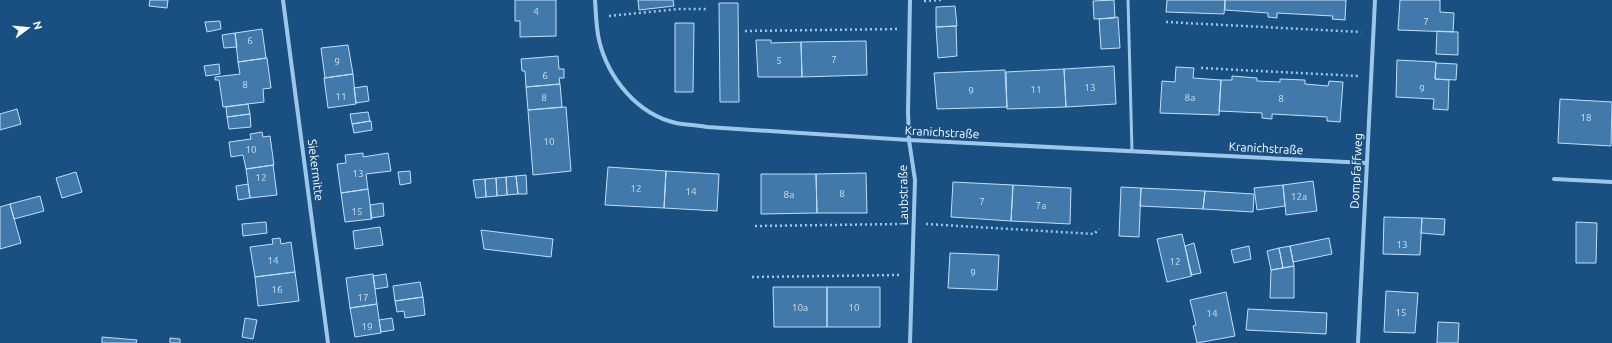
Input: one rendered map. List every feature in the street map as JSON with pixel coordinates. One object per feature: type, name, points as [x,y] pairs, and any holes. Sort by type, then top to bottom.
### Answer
[{"type":"street","name":"Siekermitte","points":[[283,0],[328,343]]},
{"type":"street","name":"Kranichstraße","points":[[595,0],[599,39],[609,68],[631,98],[649,112],[676,122],[707,127],[909,140],[1367,163]]},
{"type":"street","name":"Dompfaffweg","points":[[1358,343],[1375,0]]},
{"type":"street","name":"Laubstraße","points":[[910,1],[909,140],[915,180],[910,343]]},
{"type":"street","points":[[1554,179],[1612,182]]},
{"type":"lane","points":[[1128,0],[1132,151]]},
{"type":"path","points":[[910,1],[941,0]]},
{"type":"path","points":[[596,18],[679,9],[706,9]]},
{"type":"path","points":[[1166,22],[1373,32]]},
{"type":"path","points":[[745,31],[910,29]]},
{"type":"path","points":[[1201,68],[1371,77]]},
{"type":"path","points":[[755,226],[914,224],[1094,234],[1100,229]]},
{"type":"path","points":[[752,277],[912,275]]},
{"type":"building","points":[[150,0],[168,0],[167,8],[149,6]]},
{"type":"building","points":[[515,0],[556,0],[556,36],[520,37],[520,21],[515,21]]},
{"type":"building","points":[[638,0],[673,0],[674,6],[639,10]]},
{"type":"building","points":[[1114,0],[1115,18],[1094,19],[1093,1]]},
{"type":"building","points":[[1167,0],[1225,0],[1224,14],[1166,12]]},
{"type":"building","points":[[1225,0],[1346,0],[1345,20],[1332,19],[1333,16],[1277,13],[1277,18],[1268,17],[1268,13],[1225,10]]},
{"type":"building","points":[[1400,0],[1440,0],[1440,12],[1454,13],[1453,32],[1398,30]]},
{"type":"building","points":[[719,3],[738,3],[739,102],[720,102]]},
{"type":"building","points":[[955,6],[957,26],[936,27],[936,7]]},
{"type":"building","points":[[1118,17],[1120,48],[1101,49],[1099,19]]},
{"type":"building","points":[[220,21],[221,29],[207,32],[205,22]]},
{"type":"building","points":[[675,23],[694,23],[693,92],[675,92]]},
{"type":"building","points":[[956,26],[957,56],[938,58],[936,27]]},
{"type":"building","points":[[262,29],[266,58],[238,62],[235,33]]},
{"type":"building","points":[[1437,31],[1458,32],[1458,55],[1436,54]]},
{"type":"building","points":[[235,33],[237,47],[224,48],[222,35]]},
{"type":"building","points":[[756,40],[771,40],[771,43],[801,42],[802,77],[758,77]]},
{"type":"building","points":[[866,41],[867,75],[802,77],[801,42]]},
{"type":"building","points":[[348,45],[353,74],[325,78],[321,48]]},
{"type":"building","points":[[558,56],[559,69],[564,69],[564,78],[559,78],[560,84],[526,87],[525,71],[522,71],[521,59]]},
{"type":"building","points":[[267,58],[271,88],[263,89],[264,102],[223,107],[219,80],[215,80],[215,77],[240,74],[238,62]]},
{"type":"building","points":[[1397,60],[1436,62],[1435,79],[1449,80],[1448,110],[1433,109],[1434,99],[1396,97]]},
{"type":"building","points":[[1436,63],[1457,64],[1456,80],[1435,79]]},
{"type":"building","points":[[219,64],[220,74],[206,76],[204,66]]},
{"type":"building","points":[[1114,66],[1116,104],[1066,107],[1064,69]]},
{"type":"building","points":[[1176,67],[1194,68],[1193,78],[1221,80],[1219,115],[1160,113],[1162,81],[1175,82]]},
{"type":"building","points":[[1064,69],[1066,107],[1007,109],[1006,72]]},
{"type":"building","points":[[1005,70],[1007,107],[937,109],[934,73]]},
{"type":"building","points":[[353,74],[356,104],[328,108],[324,78]]},
{"type":"building","points":[[1232,76],[1257,78],[1257,81],[1280,82],[1280,79],[1305,80],[1305,84],[1328,86],[1329,81],[1343,82],[1340,122],[1327,121],[1327,117],[1272,114],[1272,119],[1262,118],[1262,113],[1219,111],[1221,80],[1232,80]]},
{"type":"building","points":[[560,84],[562,107],[528,110],[526,87]]},
{"type":"building","points":[[367,86],[369,101],[356,103],[354,88]]},
{"type":"building","points":[[1560,99],[1612,102],[1611,146],[1558,143]]},
{"type":"building","points":[[248,104],[250,114],[227,117],[226,107]]},
{"type":"building","points":[[566,107],[571,171],[533,175],[528,110]]},
{"type":"building","points":[[17,109],[21,124],[0,130],[0,114]]},
{"type":"building","points":[[368,112],[370,121],[352,124],[350,114]]},
{"type":"building","points":[[250,114],[251,127],[229,129],[227,117]]},
{"type":"building","points":[[371,121],[372,130],[354,133],[352,124]]},
{"type":"building","points":[[262,132],[263,137],[270,136],[274,165],[246,169],[243,155],[231,157],[229,142],[251,139],[250,134]]},
{"type":"building","points":[[363,153],[363,157],[388,153],[391,171],[366,174],[368,189],[341,193],[337,164],[346,163],[345,155]]},
{"type":"building","points":[[273,165],[277,195],[250,198],[246,169]]},
{"type":"building","points":[[608,167],[666,171],[664,208],[605,205]]},
{"type":"building","points":[[410,171],[411,183],[400,185],[398,172]]},
{"type":"building","points":[[666,171],[719,174],[717,211],[664,208]]},
{"type":"building","points":[[76,172],[82,192],[62,198],[56,178]]},
{"type":"building","points":[[866,173],[867,213],[817,213],[816,174]]},
{"type":"building","points":[[761,174],[816,174],[817,213],[761,214]]},
{"type":"building","points":[[526,175],[527,194],[518,194],[516,176]]},
{"type":"building","points":[[516,176],[518,194],[507,195],[506,177]]},
{"type":"building","points":[[506,177],[507,195],[497,196],[496,178]]},
{"type":"building","points":[[496,178],[497,196],[486,197],[485,179]]},
{"type":"building","points":[[485,179],[486,197],[476,198],[473,180]]},
{"type":"building","points":[[1313,181],[1317,211],[1286,215],[1283,185]]},
{"type":"building","points":[[953,182],[1013,185],[1011,221],[951,217]]},
{"type":"building","points":[[248,184],[250,198],[238,200],[236,186]]},
{"type":"building","points":[[1013,185],[1071,188],[1070,224],[1011,221]]},
{"type":"building","points":[[1283,185],[1285,206],[1257,210],[1254,188]]},
{"type":"building","points":[[1121,187],[1141,188],[1139,237],[1119,236]]},
{"type":"building","points":[[1141,188],[1205,191],[1203,209],[1140,206]]},
{"type":"building","points":[[368,189],[372,219],[345,222],[341,193]]},
{"type":"building","points":[[1205,191],[1254,194],[1253,212],[1203,209]]},
{"type":"building","points":[[40,196],[44,211],[14,219],[10,204]]},
{"type":"building","points":[[383,203],[384,216],[371,218],[370,205]]},
{"type":"building","points":[[10,204],[21,243],[0,249],[0,207]]},
{"type":"building","points":[[1384,217],[1422,218],[1420,255],[1383,254]]},
{"type":"building","points":[[1422,218],[1445,219],[1444,235],[1421,233]]},
{"type":"building","points":[[266,222],[267,233],[243,236],[242,224]]},
{"type":"building","points":[[1576,222],[1597,223],[1596,263],[1576,263]]},
{"type":"building","points":[[380,227],[383,245],[355,249],[353,231]]},
{"type":"building","points":[[481,230],[553,239],[551,257],[484,249]]},
{"type":"building","points":[[1182,234],[1192,276],[1167,282],[1157,239]]},
{"type":"building","points":[[280,238],[281,244],[291,242],[295,272],[255,277],[250,247],[273,244],[272,239]]},
{"type":"building","points":[[1329,238],[1332,254],[1293,262],[1290,246]]},
{"type":"building","points":[[1194,243],[1201,273],[1191,275],[1185,246]]},
{"type":"building","points":[[1249,246],[1251,259],[1234,263],[1231,250]]},
{"type":"building","points":[[1290,246],[1294,266],[1283,268],[1279,248]]},
{"type":"building","points":[[1279,248],[1283,268],[1271,270],[1267,251]]},
{"type":"building","points":[[950,253],[999,255],[997,290],[948,288]]},
{"type":"building","points":[[1294,266],[1294,298],[1270,298],[1271,270]]},
{"type":"building","points":[[295,272],[299,301],[258,306],[255,277]]},
{"type":"building","points":[[373,274],[377,304],[350,308],[346,278]]},
{"type":"building","points":[[386,274],[388,287],[375,289],[373,276]]},
{"type":"building","points":[[420,282],[423,297],[395,301],[393,286]]},
{"type":"building","points":[[773,287],[827,287],[827,327],[774,327]]},
{"type":"building","points":[[827,287],[880,287],[880,327],[827,327]]},
{"type":"building","points":[[1386,291],[1418,293],[1415,333],[1384,332]]},
{"type":"building","points":[[1226,292],[1235,336],[1197,343],[1193,326],[1196,325],[1190,300]]},
{"type":"building","points":[[423,297],[425,315],[405,318],[404,311],[397,312],[395,301]]},
{"type":"building","points":[[377,304],[381,333],[355,337],[350,308]]},
{"type":"building","points":[[1248,309],[1327,313],[1326,334],[1246,330]]},
{"type":"building","points":[[245,318],[257,320],[253,339],[242,337]]},
{"type":"building","points":[[392,318],[394,330],[381,332],[379,320]]},
{"type":"building","points":[[1438,322],[1459,323],[1458,343],[1437,343]]},
{"type":"building","points":[[102,337],[137,340],[136,343],[102,343]]},
{"type":"building","points":[[170,338],[180,339],[180,343],[170,343]]}]
